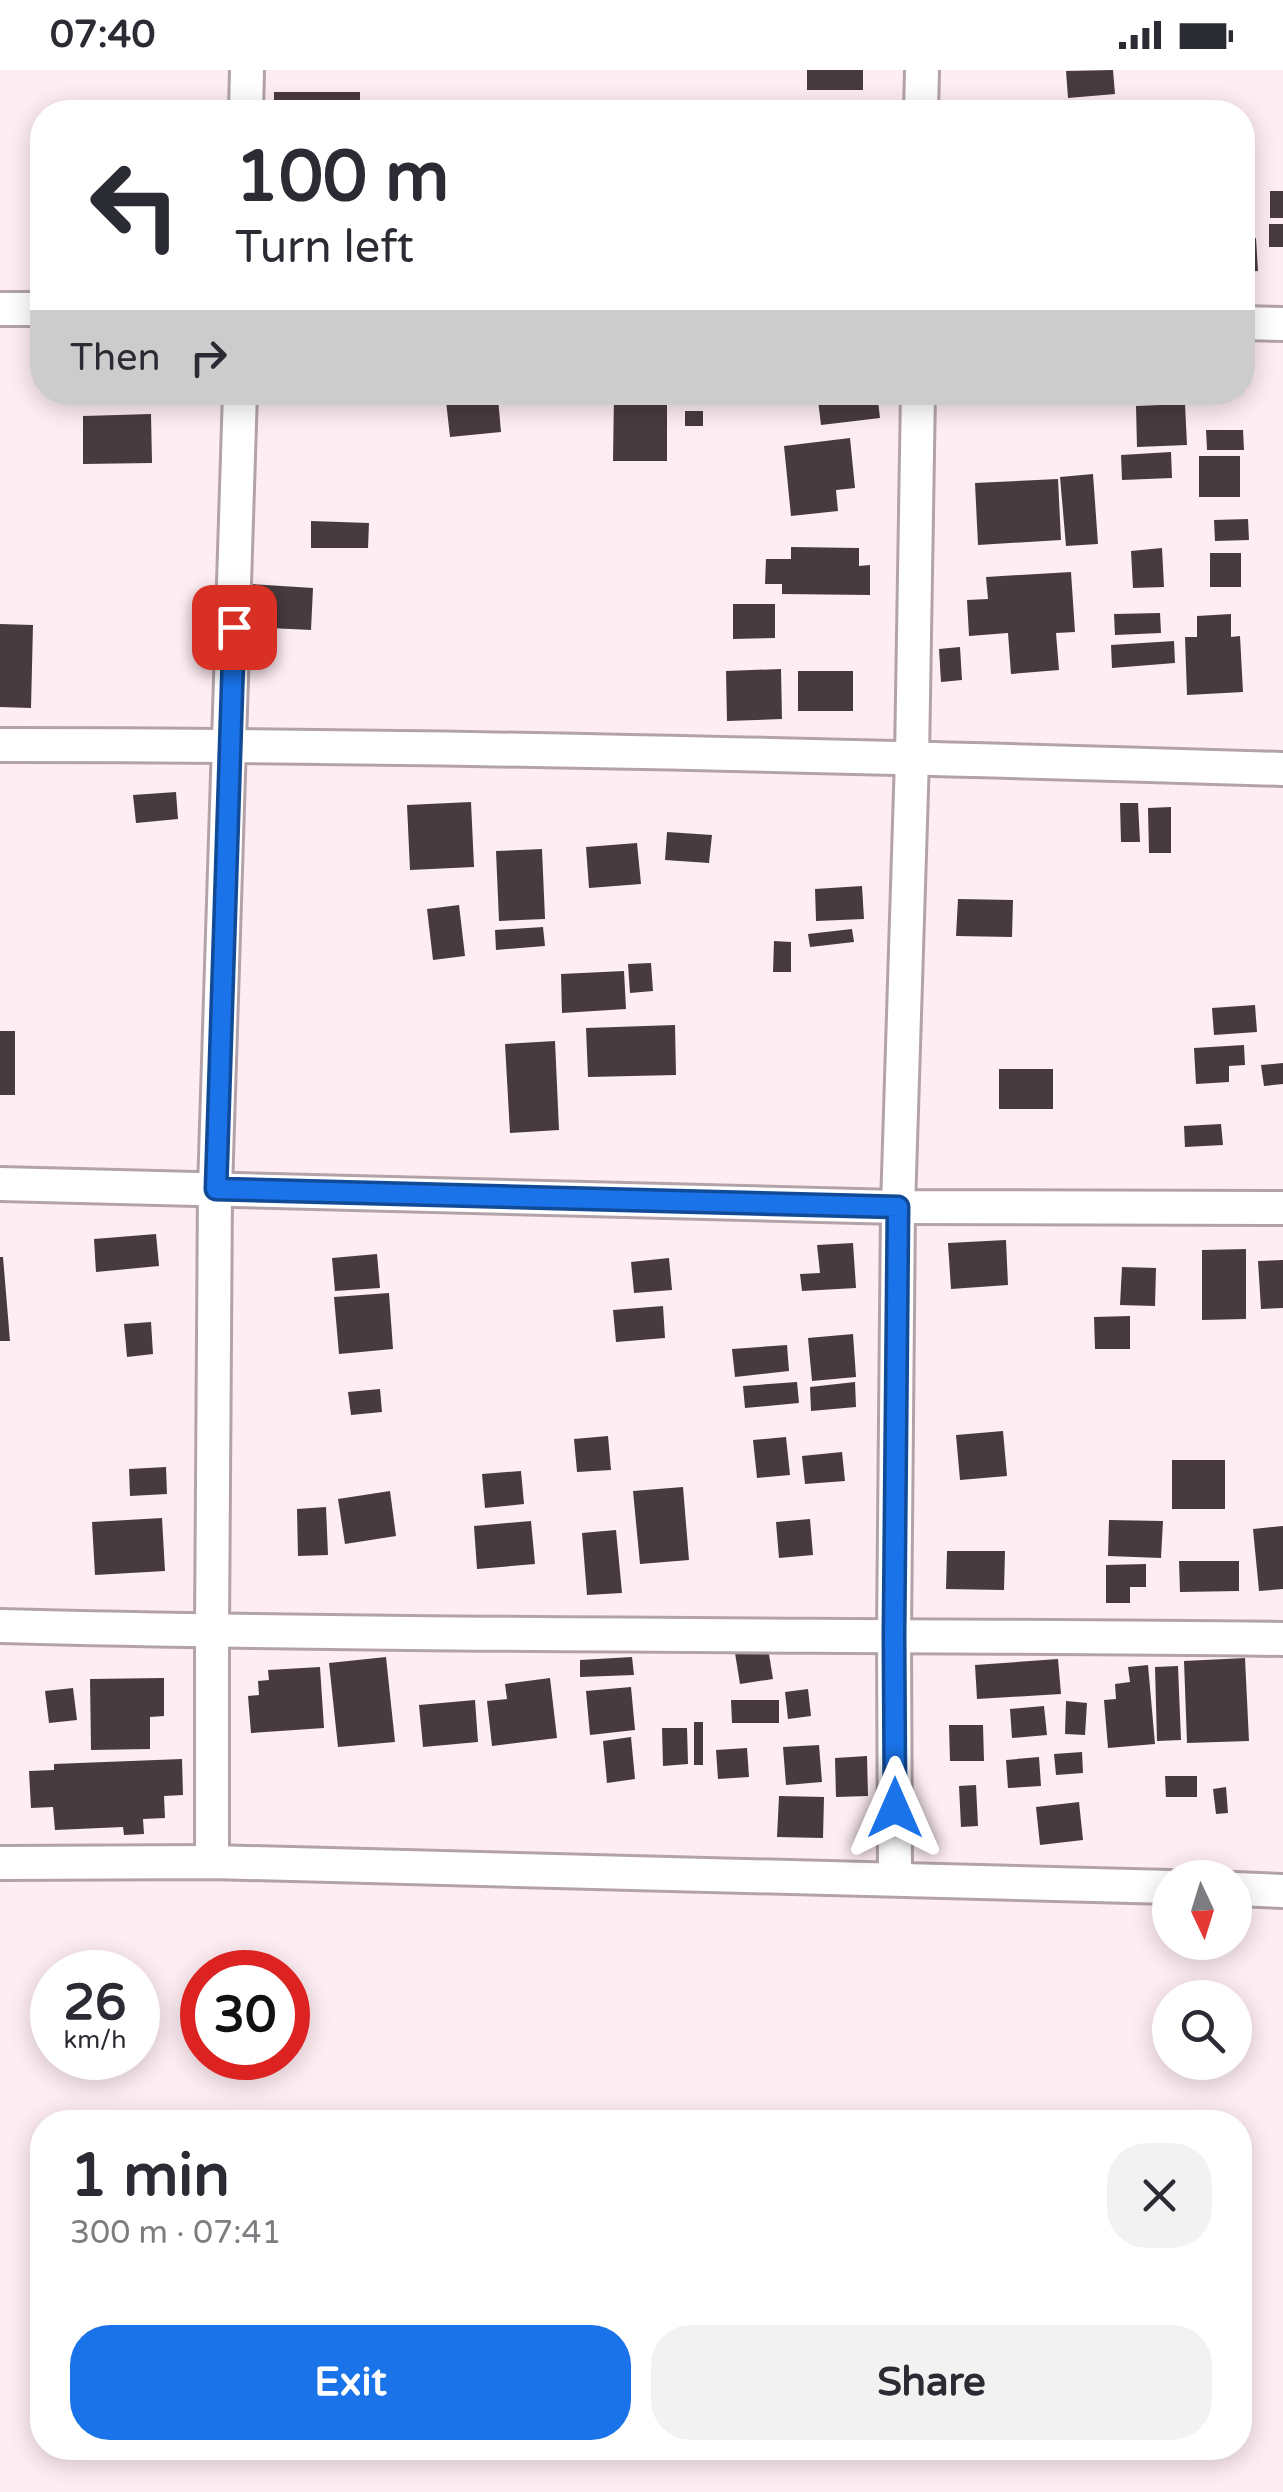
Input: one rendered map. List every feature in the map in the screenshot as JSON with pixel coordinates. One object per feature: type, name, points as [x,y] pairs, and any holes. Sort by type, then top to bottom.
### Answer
[{"type":"street","points":[[246,100],[247,70]]},
{"type":"street","points":[[921,100],[922,70]]},
{"type":"street","points":[[0,309],[30,309]]},
{"type":"street","points":[[1255,323],[1283,324]]},
{"type":"street","points":[[212,1862],[216,1189],[240,405]]},
{"type":"street","points":[[895,1878],[898,1207],[918,405]]},
{"type":"street","points":[[0,745],[231,745],[1283,768]]},
{"type":"street","points":[[0,1184],[898,1207],[1283,1208]]},
{"type":"street","points":[[0,1626],[1283,1639]]},
{"type":"street","points":[[0,1863],[212,1862],[1152,1886]]},
{"type":"street","points":[[1252,1890],[1283,1891]]},
{"type":"building","points":[[807,70],[863,70],[863,90],[807,90]]},
{"type":"building","points":[[1113,70],[1115,94],[1068,98],[1066,71]]},
{"type":"building","points":[[274,92],[360,92],[360,100],[274,100]]},
{"type":"building","points":[[1270,191],[1283,191],[1283,218],[1270,218]]},
{"type":"building","points":[[1269,224],[1283,224],[1283,247],[1269,247]]},
{"type":"building","points":[[1255,238],[1258,271],[1255,271]]},
{"type":"building","points":[[446,405],[499,405],[501,432],[450,437]]},
{"type":"building","points":[[614,405],[667,405],[667,461],[613,461]]},
{"type":"building","points":[[819,405],[878,405],[880,418],[821,425]]},
{"type":"building","points":[[1185,405],[1187,445],[1137,447],[1136,406]]},
{"type":"building","points":[[685,411],[703,411],[703,426],[685,426]]},
{"type":"building","points":[[151,414],[152,463],[83,464],[83,416]]},
{"type":"building","points":[[1206,430],[1243,430],[1244,450],[1207,450]]},
{"type":"building","points":[[850,438],[855,488],[836,490],[838,511],[791,516],[784,446]]},
{"type":"building","points":[[1171,452],[1172,478],[1122,480],[1121,455]]},
{"type":"building","points":[[1199,456],[1240,456],[1240,497],[1199,497]]},
{"type":"building","points":[[1093,474],[1098,544],[1066,546],[1060,477]]},
{"type":"building","points":[[1058,479],[1061,540],[978,545],[975,483]]},
{"type":"building","points":[[1248,519],[1249,540],[1215,541],[1214,520]]},
{"type":"building","points":[[311,521],[369,523],[368,548],[311,548]]},
{"type":"building","points":[[791,547],[859,548],[859,566],[870,565],[870,595],[782,594],[782,584],[765,584],[766,559],[791,559]]},
{"type":"building","points":[[1162,548],[1164,587],[1133,588],[1131,551]]},
{"type":"building","points":[[1210,553],[1241,553],[1241,587],[1210,587]]},
{"type":"building","points":[[1071,572],[1075,632],[1056,633],[1059,670],[1011,674],[1008,633],[969,636],[967,600],[988,599],[986,577]]},
{"type":"building","points":[[252,584],[313,588],[311,630],[250,627]]},
{"type":"building","points":[[733,604],[775,604],[775,638],[733,639]]},
{"type":"building","points":[[1160,613],[1161,633],[1115,635],[1114,614]]},
{"type":"building","points":[[1231,614],[1231,637],[1240,636],[1243,692],[1187,695],[1185,637],[1197,637],[1197,616]]},
{"type":"building","points":[[0,624],[33,625],[31,708],[0,707]]},
{"type":"building","points":[[1174,641],[1175,663],[1112,668],[1111,645]]},
{"type":"building","points":[[960,647],[962,680],[941,682],[939,649]]},
{"type":"building","points":[[781,669],[782,719],[727,721],[726,671]]},
{"type":"building","points":[[798,671],[853,671],[853,711],[798,711]]},
{"type":"building","points":[[176,792],[178,819],[136,823],[133,795]]},
{"type":"building","points":[[471,802],[474,867],[410,870],[407,805]]},
{"type":"building","points":[[1120,803],[1138,803],[1140,842],[1121,842]]},
{"type":"building","points":[[1171,807],[1171,853],[1149,853],[1148,808]]},
{"type":"building","points":[[667,832],[712,835],[709,863],[665,860]]},
{"type":"building","points":[[637,843],[641,884],[589,888],[586,847]]},
{"type":"building","points":[[542,849],[545,919],[499,921],[496,851]]},
{"type":"building","points":[[862,886],[864,919],[816,921],[815,889]]},
{"type":"building","points":[[958,899],[1013,900],[1012,937],[956,936]]},
{"type":"building","points":[[459,905],[465,956],[433,960],[427,909]]},
{"type":"building","points":[[543,927],[545,946],[496,950],[495,930]]},
{"type":"building","points":[[852,929],[854,942],[810,947],[808,934]]},
{"type":"building","points":[[774,941],[791,942],[791,972],[773,972]]},
{"type":"building","points":[[651,963],[653,991],[630,993],[628,964]]},
{"type":"building","points":[[624,971],[626,1009],[562,1013],[561,974]]},
{"type":"building","points":[[1255,1005],[1257,1032],[1214,1035],[1212,1008]]},
{"type":"building","points":[[675,1025],[676,1075],[588,1077],[586,1028]]},
{"type":"building","points":[[0,1031],[15,1031],[15,1095],[0,1095]]},
{"type":"building","points":[[555,1041],[559,1130],[510,1133],[505,1044]]},
{"type":"building","points":[[1244,1045],[1245,1065],[1229,1066],[1229,1082],[1196,1084],[1194,1048]]},
{"type":"building","points":[[1283,1063],[1283,1084],[1264,1086],[1261,1065]]},
{"type":"building","points":[[999,1069],[1053,1069],[1053,1109],[999,1109]]},
{"type":"building","points":[[1221,1124],[1223,1145],[1185,1147],[1184,1126]]},
{"type":"building","points":[[156,1234],[159,1266],[96,1272],[94,1239]]},
{"type":"building","points":[[1006,1240],[1008,1285],[951,1289],[948,1243]]},
{"type":"building","points":[[853,1243],[856,1288],[802,1291],[800,1274],[820,1273],[817,1245]]},
{"type":"building","points":[[1246,1249],[1246,1319],[1202,1320],[1202,1250]]},
{"type":"building","points":[[377,1254],[380,1288],[335,1291],[332,1258]]},
{"type":"building","points":[[3,1257],[10,1341],[0,1341]]},
{"type":"building","points":[[669,1258],[672,1290],[634,1293],[631,1262]]},
{"type":"building","points":[[1283,1260],[1283,1308],[1261,1309],[1258,1261]]},
{"type":"building","points":[[1122,1267],[1156,1268],[1155,1306],[1120,1305]]},
{"type":"building","points":[[389,1293],[393,1349],[339,1354],[334,1297]]},
{"type":"building","points":[[663,1306],[665,1338],[616,1342],[613,1310]]},
{"type":"building","points":[[1130,1316],[1130,1349],[1095,1349],[1094,1317]]},
{"type":"building","points":[[151,1322],[153,1354],[127,1357],[124,1324]]},
{"type":"building","points":[[853,1334],[856,1377],[812,1381],[808,1338]]},
{"type":"building","points":[[787,1345],[789,1371],[735,1377],[732,1349]]},
{"type":"building","points":[[797,1382],[799,1403],[745,1408],[743,1386]]},
{"type":"building","points":[[855,1382],[856,1407],[811,1411],[810,1387]]},
{"type":"building","points":[[380,1389],[382,1412],[351,1415],[348,1392]]},
{"type":"building","points":[[1003,1431],[1007,1476],[960,1480],[956,1435]]},
{"type":"building","points":[[608,1436],[611,1470],[577,1472],[574,1439]]},
{"type":"building","points":[[786,1437],[790,1475],[757,1478],[753,1440]]},
{"type":"building","points":[[842,1452],[845,1481],[805,1484],[802,1456]]},
{"type":"building","points":[[1172,1460],[1225,1460],[1225,1509],[1172,1509]]},
{"type":"building","points":[[166,1467],[167,1494],[130,1496],[129,1469]]},
{"type":"building","points":[[521,1471],[524,1504],[485,1508],[482,1474]]},
{"type":"building","points":[[683,1487],[689,1560],[640,1564],[633,1491]]},
{"type":"building","points":[[390,1491],[396,1536],[345,1544],[338,1499]]},
{"type":"building","points":[[326,1507],[328,1555],[298,1556],[297,1509]]},
{"type":"building","points":[[162,1518],[165,1571],[95,1575],[92,1522]]},
{"type":"building","points":[[810,1519],[813,1555],[779,1558],[776,1522]]},
{"type":"building","points":[[1109,1520],[1163,1521],[1161,1558],[1108,1556]]},
{"type":"building","points":[[531,1521],[535,1564],[477,1569],[474,1526]]},
{"type":"building","points":[[1283,1526],[1283,1589],[1259,1591],[1253,1529]]},
{"type":"building","points":[[616,1530],[622,1593],[587,1595],[582,1533]]},
{"type":"building","points":[[947,1551],[1005,1551],[1004,1590],[946,1589]]},
{"type":"building","points":[[1179,1561],[1239,1561],[1239,1591],[1180,1592]]},
{"type":"building","points":[[1146,1564],[1146,1587],[1130,1587],[1130,1603],[1106,1603],[1106,1565]]},
{"type":"building","points":[[768,1648],[773,1679],[740,1684],[735,1653]]},
{"type":"building","points":[[386,1657],[395,1742],[338,1747],[329,1663]]},
{"type":"building","points":[[632,1657],[634,1675],[580,1677],[580,1660]]},
{"type":"building","points":[[1245,1658],[1249,1741],[1187,1743],[1184,1661]]},
{"type":"building","points":[[1058,1659],[1061,1694],[977,1699],[975,1665]]},
{"type":"building","points":[[1148,1665],[1155,1744],[1108,1748],[1104,1700],[1116,1699],[1115,1684],[1130,1682],[1128,1667]]},
{"type":"building","points":[[1178,1666],[1181,1740],[1157,1741],[1155,1667]]},
{"type":"building","points":[[320,1667],[324,1728],[251,1733],[248,1696],[259,1695],[258,1681],[269,1680],[268,1670]]},
{"type":"building","points":[[164,1678],[164,1716],[150,1717],[150,1749],[91,1750],[90,1679]]},
{"type":"building","points":[[550,1678],[557,1738],[492,1746],[487,1701],[507,1699],[505,1684]]},
{"type":"building","points":[[631,1687],[635,1730],[590,1735],[586,1691]]},
{"type":"building","points":[[73,1688],[77,1720],[49,1723],[45,1691]]},
{"type":"building","points":[[808,1689],[811,1716],[788,1719],[785,1692]]},
{"type":"building","points":[[475,1700],[478,1742],[423,1747],[419,1705]]},
{"type":"building","points":[[731,1700],[779,1700],[779,1723],[732,1723]]},
{"type":"building","points":[[1066,1701],[1087,1703],[1085,1735],[1065,1734]]},
{"type":"building","points":[[1044,1706],[1047,1735],[1012,1738],[1010,1709]]},
{"type":"building","points":[[694,1722],[703,1722],[703,1765],[694,1765]]},
{"type":"building","points":[[949,1725],[983,1725],[984,1761],[950,1761]]},
{"type":"building","points":[[662,1728],[687,1728],[688,1764],[663,1766]]},
{"type":"building","points":[[631,1737],[635,1779],[607,1783],[603,1741]]},
{"type":"building","points":[[819,1745],[822,1782],[786,1785],[783,1747]]},
{"type":"building","points":[[747,1748],[749,1777],[718,1779],[716,1750]]},
{"type":"building","points":[[1082,1752],[1083,1773],[1056,1775],[1054,1754]]},
{"type":"building","points":[[867,1756],[868,1796],[836,1797],[835,1758]]},
{"type":"building","points":[[1039,1757],[1041,1786],[1008,1788],[1006,1760]]},
{"type":"building","points":[[182,1759],[183,1795],[164,1796],[165,1818],[143,1819],[144,1834],[124,1835],[123,1827],[55,1830],[53,1807],[31,1808],[29,1771],[54,1770],[54,1764]]},
{"type":"building","points":[[1165,1776],[1197,1776],[1197,1797],[1166,1797]]},
{"type":"building","points":[[976,1785],[978,1826],[961,1827],[959,1786]]},
{"type":"building","points":[[1226,1787],[1228,1813],[1216,1814],[1213,1789]]},
{"type":"building","points":[[779,1796],[824,1797],[823,1838],[777,1837]]},
{"type":"building","points":[[1079,1802],[1083,1840],[1040,1845],[1036,1807]]},
{"type":"route","points":[[234,627],[216,1189],[898,1207],[895,1808]]}]
